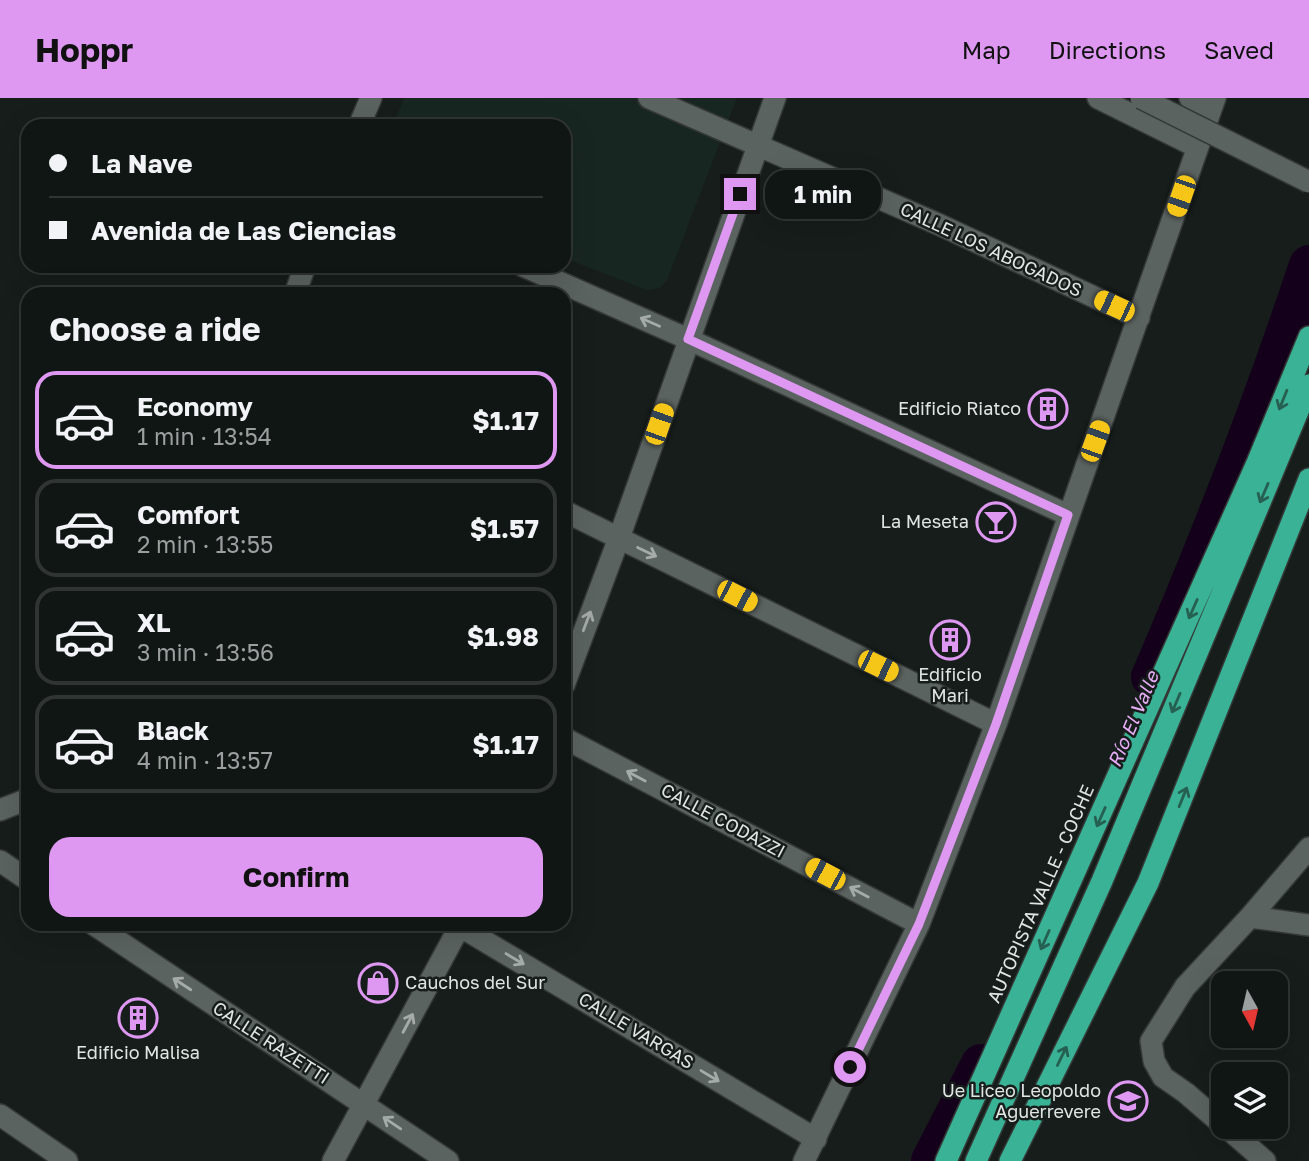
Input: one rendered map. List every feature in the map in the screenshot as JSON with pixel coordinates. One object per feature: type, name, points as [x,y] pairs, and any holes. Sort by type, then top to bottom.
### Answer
[{"type":"highway","name":"AUTOPISTA VALLE - COCHE","points":[[946,1161],[1257,463],[1309,337]]},
{"type":"highway","points":[[976,1161],[1102,881],[1309,385]]},
{"type":"highway","points":[[1010,1161],[1148,883],[1309,478]]},
{"type":"street","points":[[362,119],[371,98]]},
{"type":"street","name":"CALLE LOS ABOGADOS","points":[[649,98],[938,224],[1139,318]]},
{"type":"street","points":[[571,666],[775,98]]},
{"type":"street","points":[[1098,98],[1197,147]]},
{"type":"street","points":[[1141,98],[1309,182]]},
{"type":"street","points":[[804,1161],[919,924],[996,724],[1213,103],[1190,98]]},
{"type":"street","points":[[539,273],[570,287]]},
{"type":"street","points":[[571,287],[1068,515]]},
{"type":"street","points":[[571,514],[996,724]]},
{"type":"street","name":"CALLE CODAZZI","points":[[571,742],[919,924]]},
{"type":"street","points":[[0,810],[21,802]]},
{"type":"street","points":[[1211,1114],[1163,1077],[1154,1060],[1151,1041],[1185,987],[1309,848]]},
{"type":"street","points":[[0,860],[21,875]]},
{"type":"street","points":[[1250,917],[1309,925]]},
{"type":"street","name":"CALLE RAZETTI","points":[[104,931],[448,1161]]},
{"type":"street","points":[[333,1161],[456,931]]},
{"type":"street","name":"CALLE VARGAS","points":[[469,931],[816,1139]]},
{"type":"street","points":[[0,1115],[67,1161]]},
{"type":"street","points":[[1240,1139],[1265,1161]]},
{"type":"shaded area","points":[[404,98],[737,98],[667,280],[660,288],[647,290],[571,261],[571,119],[396,119]]},
{"type":"waterway","name":"Río El Valle","points":[[1151,677],[1234,473],[1309,265]]},
{"type":"waterway","name":"Río El Valle","points":[[931,1161],[981,1064]]},
{"type":"place","name":"Edificio Riatco","points":[[1048,409]]},
{"type":"place","name":"La Meseta","points":[[996,522]]},
{"type":"place","name":"Edificio Mari","points":[[950,640]]},
{"type":"place","name":"Cauchos del Sur","points":[[378,983]]},
{"type":"place","name":"Edificio Malisa","points":[[138,1018]]},
{"type":"place","name":"Ue Liceo Leopoldo Aguerrevere","points":[[1128,1101]]},
{"type":"route","points":[[740,194],[688,339],[1068,515],[996,724],[919,924],[850,1067]]}]
